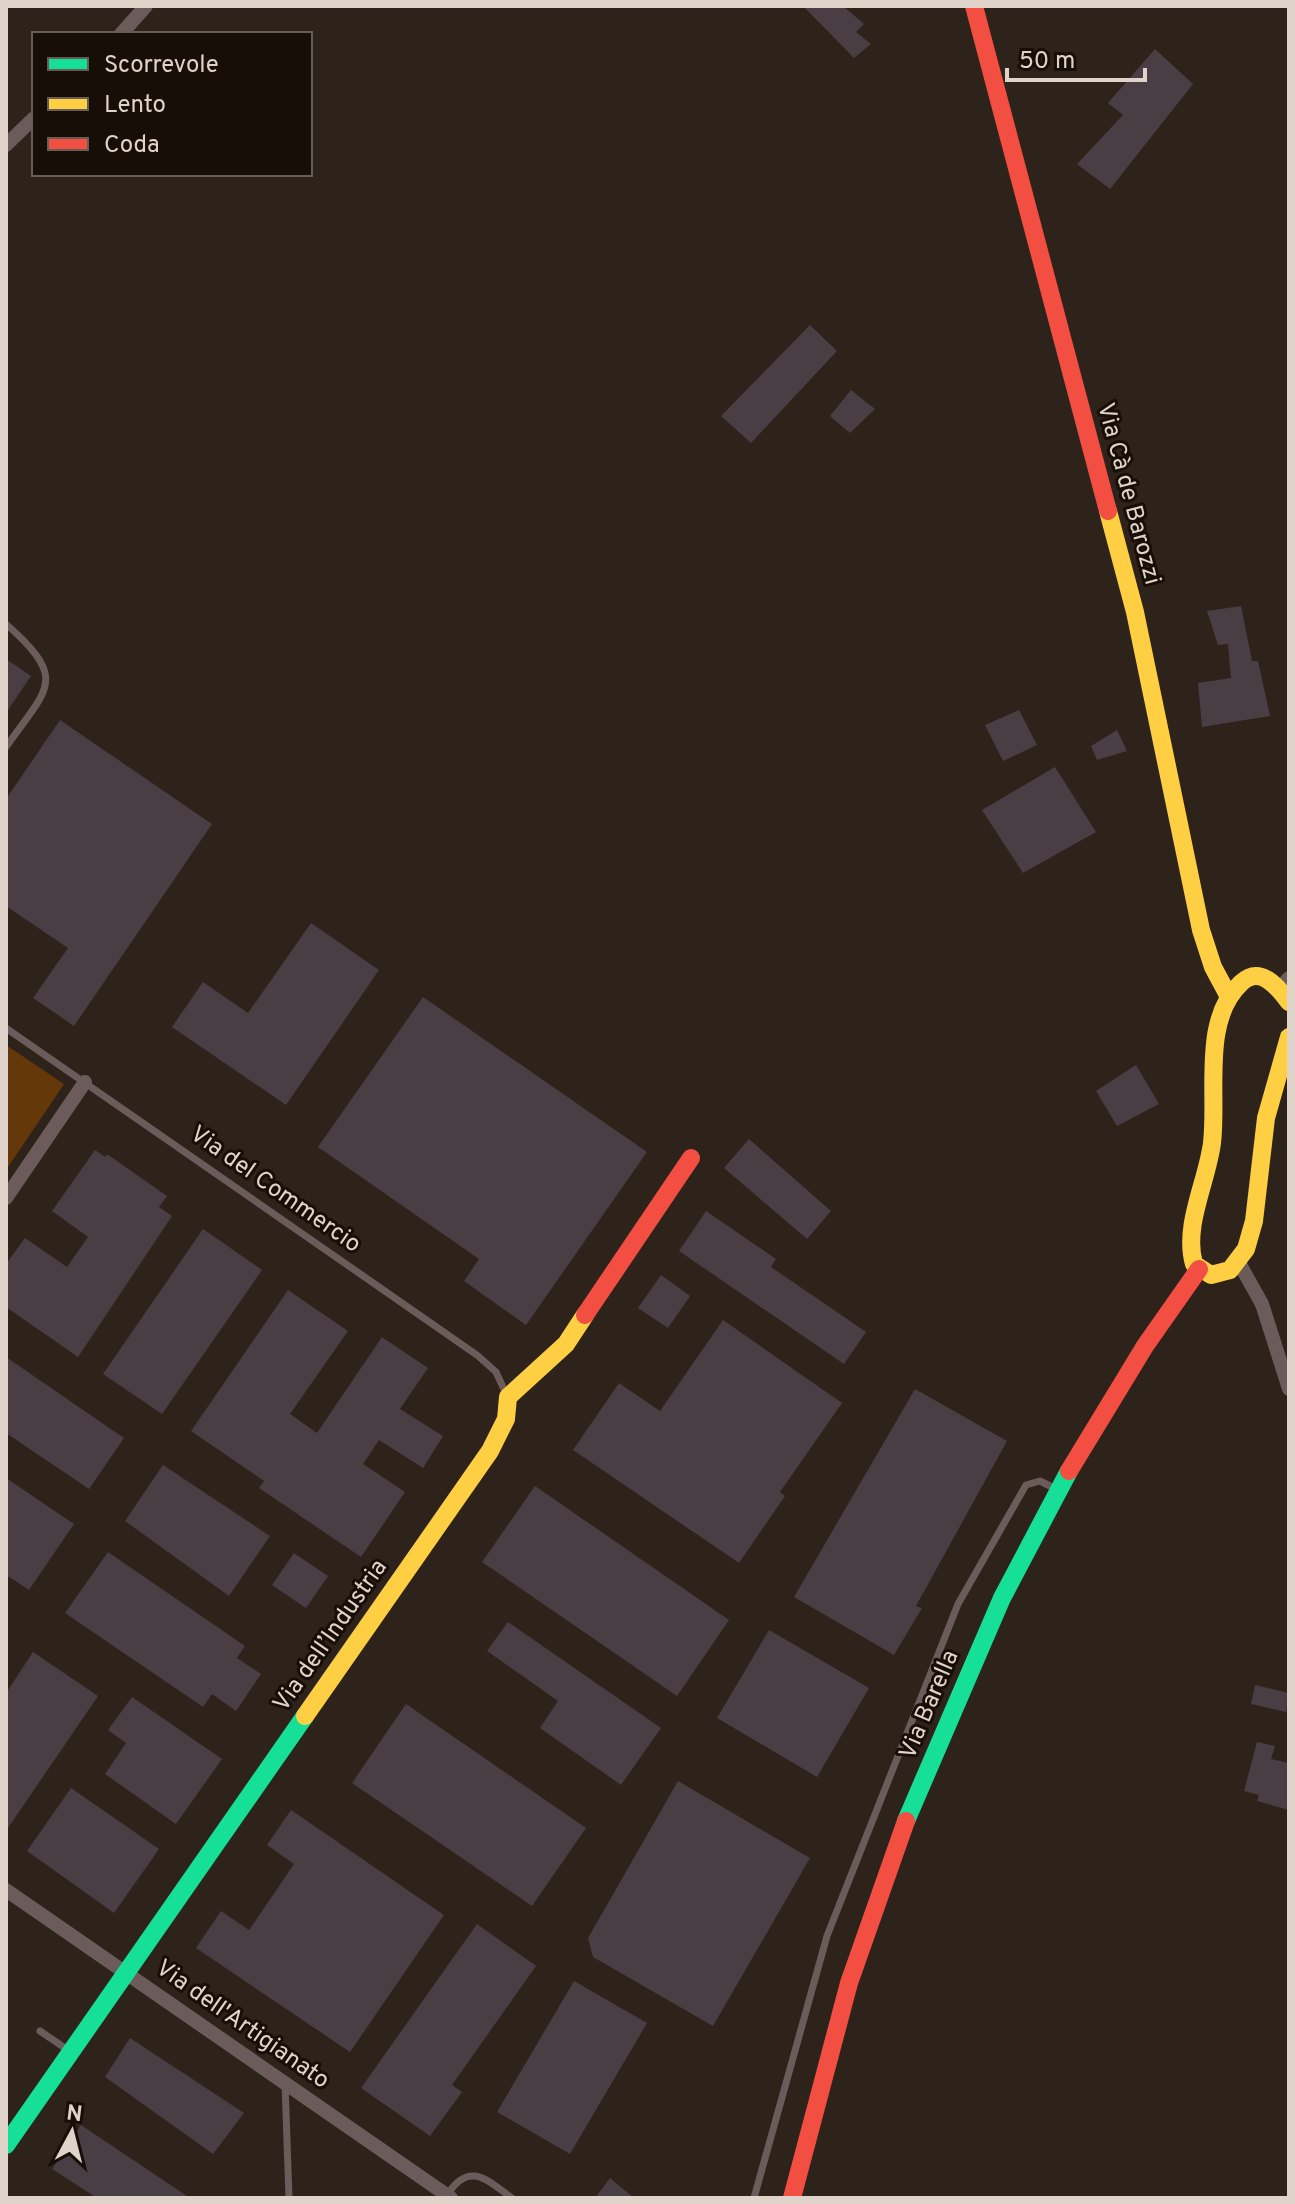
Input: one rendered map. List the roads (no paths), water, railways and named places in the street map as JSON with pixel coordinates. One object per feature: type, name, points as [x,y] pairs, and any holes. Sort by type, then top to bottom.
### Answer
[{"type":"street","points":[[123,32],[146,6]]},
{"type":"street","name":"Via Cà de Barozzi","points":[[974,6],[1135,612],[1201,930],[1213,967],[1228,995]]},
{"type":"street","points":[[6,145],[32,120]]},
{"type":"street","points":[[1286,989],[1267,976],[1246,978],[1228,995],[1218,1022],[1209,1159],[1189,1247],[1189,1256],[1199,1269],[1221,1275],[1238,1261],[1250,1236],[1266,1118],[1289,1037]]},
{"type":"street","points":[[6,1198],[85,1082]]},
{"type":"street","points":[[508,1397],[566,1344],[691,1158]]},
{"type":"street","points":[[1238,1261],[1262,1304],[1289,1389]]},
{"type":"street","name":"Via Barella","points":[[792,2198],[841,2010],[896,1852],[991,1620],[1060,1491],[1146,1344],[1199,1269]]},
{"type":"street","name":"Via dell’Industria","points":[[6,2145],[490,1451],[506,1419],[508,1397]]},
{"type":"street","name":"Via dell'Artigianato","points":[[6,1890],[449,2196]]},
{"type":"lane","points":[[6,624],[34,650],[48,679],[46,690],[6,747]]},
{"type":"lane","name":"Via del Commercio","points":[[6,1028],[477,1355],[496,1372],[508,1397]]},
{"type":"lane","points":[[754,2198],[819,1957],[958,1604],[1026,1485],[1032,1480],[1040,1481],[1060,1491]]},
{"type":"lane","points":[[40,2031],[71,2052]]},
{"type":"lane","points":[[284,2081],[289,2198]]},
{"type":"lane","points":[[449,2196],[455,2182],[477,2176],[512,2198]]}]
